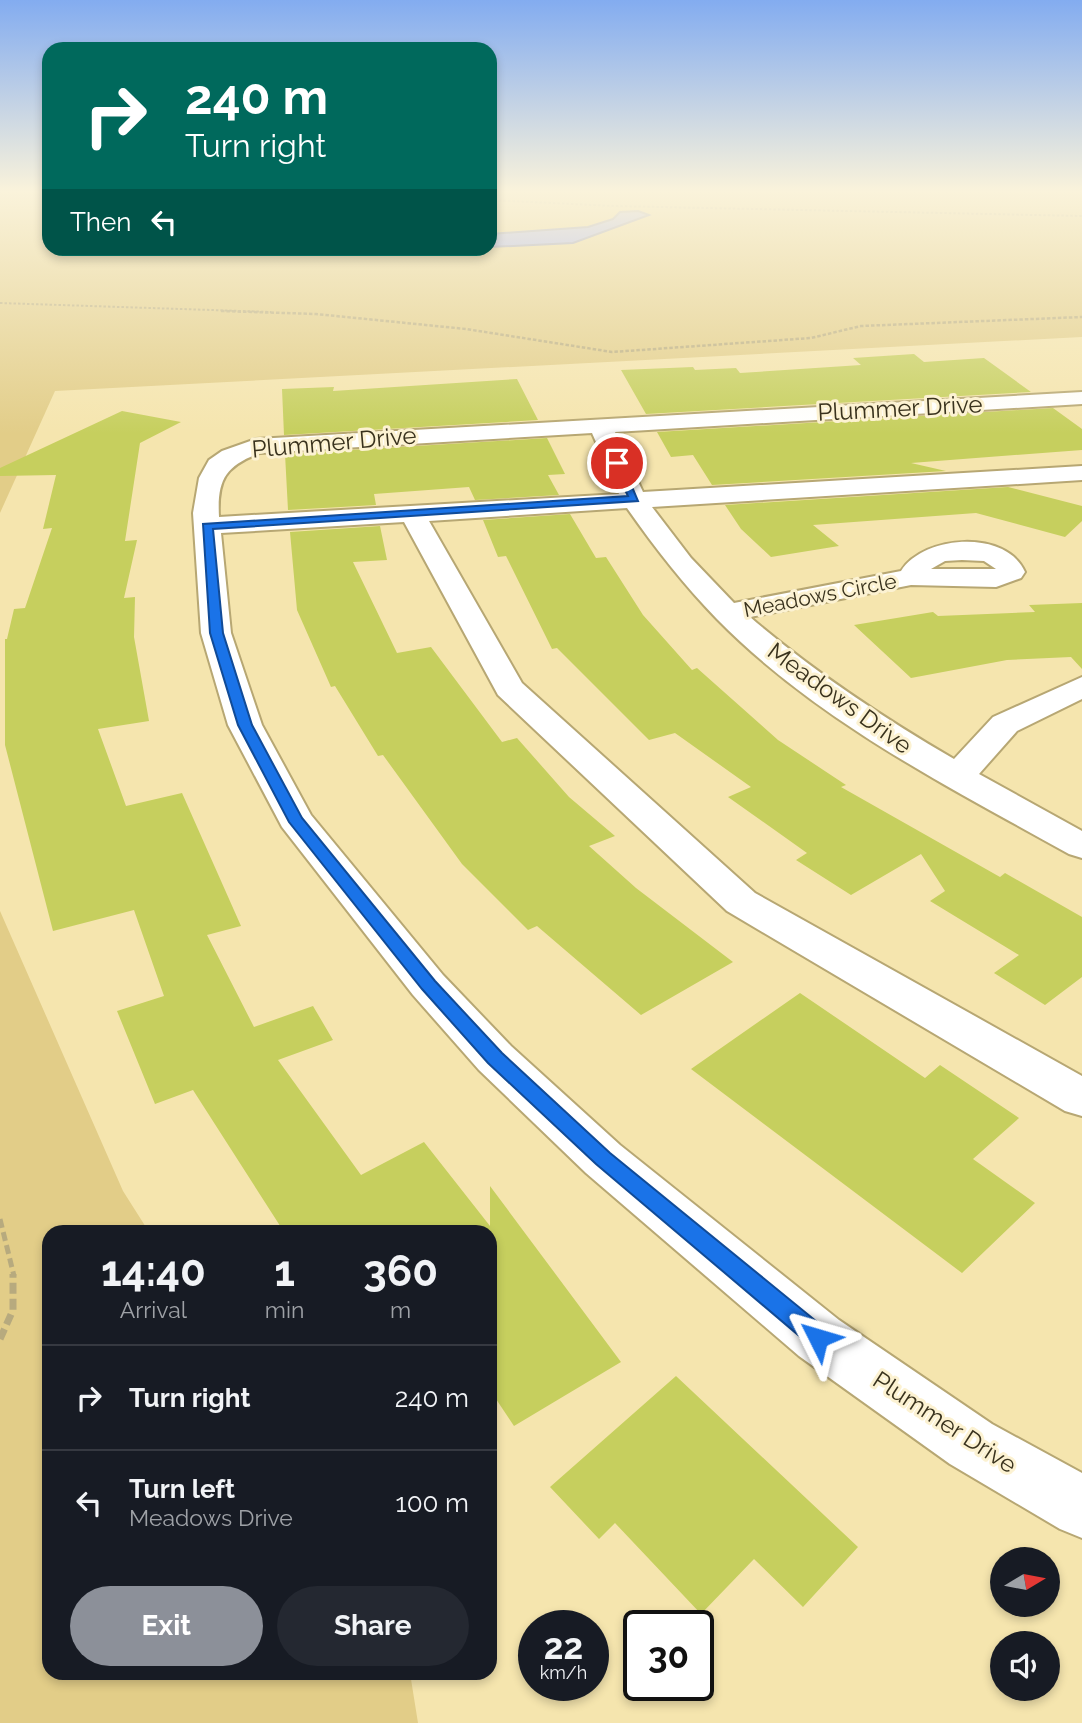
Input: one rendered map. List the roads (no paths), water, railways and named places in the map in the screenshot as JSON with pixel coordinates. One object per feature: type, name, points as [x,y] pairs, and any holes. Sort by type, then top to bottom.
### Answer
[{"type":"street","name":"Plummer Drive","points":[[1082,398],[601,427],[408,435],[256,446],[230,456],[218,465],[211,478],[207,526],[216,633],[245,725],[295,819],[428,985],[495,1058],[603,1159],[818,1338],[971,1444],[1082,1507]]},
{"type":"street","name":"Meadows Drive","points":[[601,427],[635,499],[668,547],[729,613],[794,671],[862,720],[957,777],[1082,846]]},
{"type":"street","points":[[207,526],[1082,473]]},
{"type":"street","points":[[412,514],[509,688],[741,902],[1082,1098]]},
{"type":"street","name":"Meadows Circle","points":[[729,613],[911,577]]},
{"type":"street","points":[[957,777],[1005,724],[1082,687]]}]
